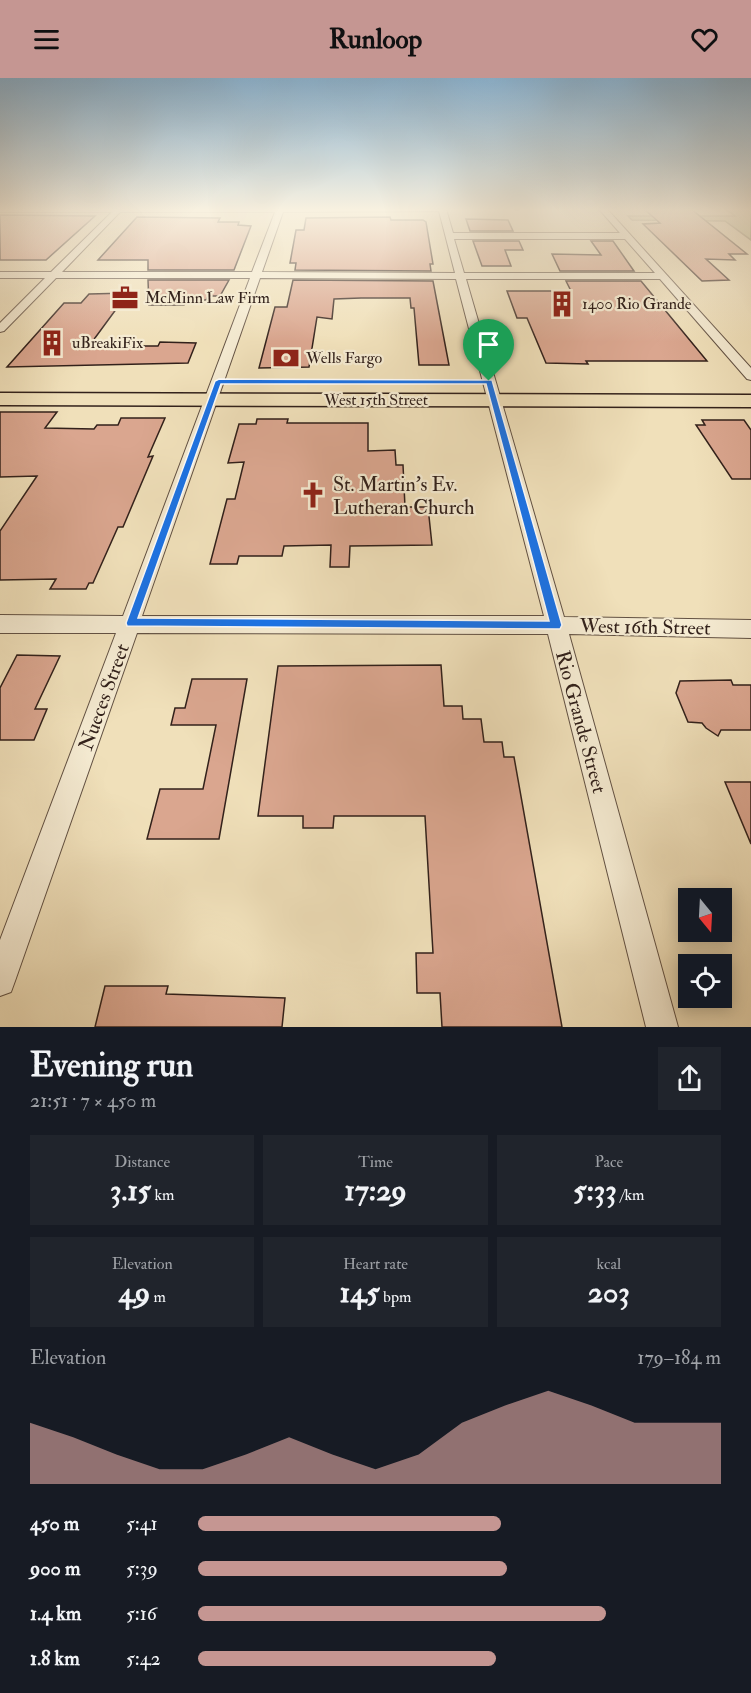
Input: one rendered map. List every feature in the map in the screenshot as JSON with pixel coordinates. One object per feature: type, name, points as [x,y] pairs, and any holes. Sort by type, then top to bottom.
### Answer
[{"type":"main road","name":"West 15th Street","points":[[0,381],[215,390],[492,391],[751,401]]},
{"type":"main road","name":"West 15th Street","points":[[492,391],[751,382]]},
{"type":"main road","name":"West 15th Street","points":[[0,399],[215,390]]},
{"type":"street","points":[[0,329],[76,253]]},
{"type":"street","name":"Nueces Street","points":[[0,981],[264,253]]},
{"type":"street","name":"Rio Grande Street","points":[[454,253],[556,625],[662,1027]]},
{"type":"street","points":[[643,253],[751,376]]},
{"type":"street","points":[[0,275],[663,276]]},
{"type":"street","name":"West 16th Street","points":[[0,624],[556,625],[751,629]]},
{"type":"building","points":[[0,253],[53,253],[46,260],[0,260]]},
{"type":"building","points":[[104,253],[240,253],[234,270],[148,270],[148,260],[98,260]]},
{"type":"building","points":[[292,253],[431,253],[433,264],[430,264],[431,271],[295,270],[296,263],[290,263]]},
{"type":"building","points":[[477,253],[506,253],[511,266],[482,266]]},
{"type":"building","points":[[600,253],[622,253],[634,271],[560,271],[552,254],[601,255]]},
{"type":"building","points":[[673,253],[747,254],[729,254],[735,260],[706,259],[729,280],[702,281]]},
{"type":"building","points":[[148,280],[229,280],[220,296],[208,296],[206,300],[186,300],[184,305],[149,305]]},
{"type":"building","points":[[293,280],[433,281],[449,365],[419,365],[414,308],[411,308],[410,298],[361,298],[334,299],[332,319],[317,317],[309,367],[259,368],[275,307],[287,307]]},
{"type":"building","points":[[566,281],[641,281],[707,361],[546,363],[527,318],[517,318],[507,291],[571,291]]},
{"type":"building","points":[[128,293],[92,342],[106,342],[103,346],[158,346],[160,342],[196,343],[188,363],[7,367],[64,303],[81,303],[89,294]]},
{"type":"building","points":[[0,412],[57,412],[45,428],[94,429],[97,425],[118,425],[121,418],[165,418],[148,457],[153,456],[123,527],[118,527],[93,583],[89,583],[86,589],[50,589],[56,579],[0,580],[0,531],[37,476],[0,477]]},
{"type":"building","name":"St. Martin's Ev. Lutheran Church","points":[[257,419],[288,419],[287,423],[368,423],[368,451],[395,450],[396,465],[403,465],[405,507],[428,507],[432,545],[350,546],[349,567],[330,567],[331,545],[284,546],[282,556],[239,556],[237,564],[210,564],[227,499],[235,499],[244,462],[228,463],[239,424],[256,424]]},
{"type":"building","points":[[702,420],[744,420],[751,430],[751,479],[732,479],[696,425],[705,425]]},
{"type":"building","points":[[17,655],[60,656],[35,709],[47,709],[34,740],[0,740],[0,688]]},
{"type":"building","points":[[441,665],[444,706],[462,706],[463,719],[481,719],[484,742],[502,742],[504,757],[514,757],[562,1027],[442,1027],[440,993],[417,993],[416,953],[433,953],[425,816],[334,816],[333,828],[303,828],[303,816],[258,816],[278,666]]},
{"type":"building","points":[[192,679],[247,679],[219,839],[147,839],[160,789],[203,789],[216,725],[171,725],[175,708],[185,708]]},
{"type":"building","points":[[731,680],[733,685],[751,685],[751,730],[721,730],[718,736],[702,723],[688,722],[676,693],[680,681]]},
{"type":"building","points":[[725,782],[751,782],[751,844]]},
{"type":"building","points":[[105,986],[168,986],[166,994],[285,998],[282,1027],[95,1027]]},
{"type":"place","name":"McMinn Law Firm","points":[[125,298]]},
{"type":"place","name":"1400 Rio Grande","points":[[562,304]]},
{"type":"place","name":"uBreakiFix","points":[[52,343]]},
{"type":"place","name":"Wells Fargo","points":[[286,358]]},
{"type":"place","name":"St. Martin's Ev. Lutheran Church","points":[[313,495]]},
{"type":"route","points":[[219,381],[489,381],[556,625],[131,623],[219,381]]}]
